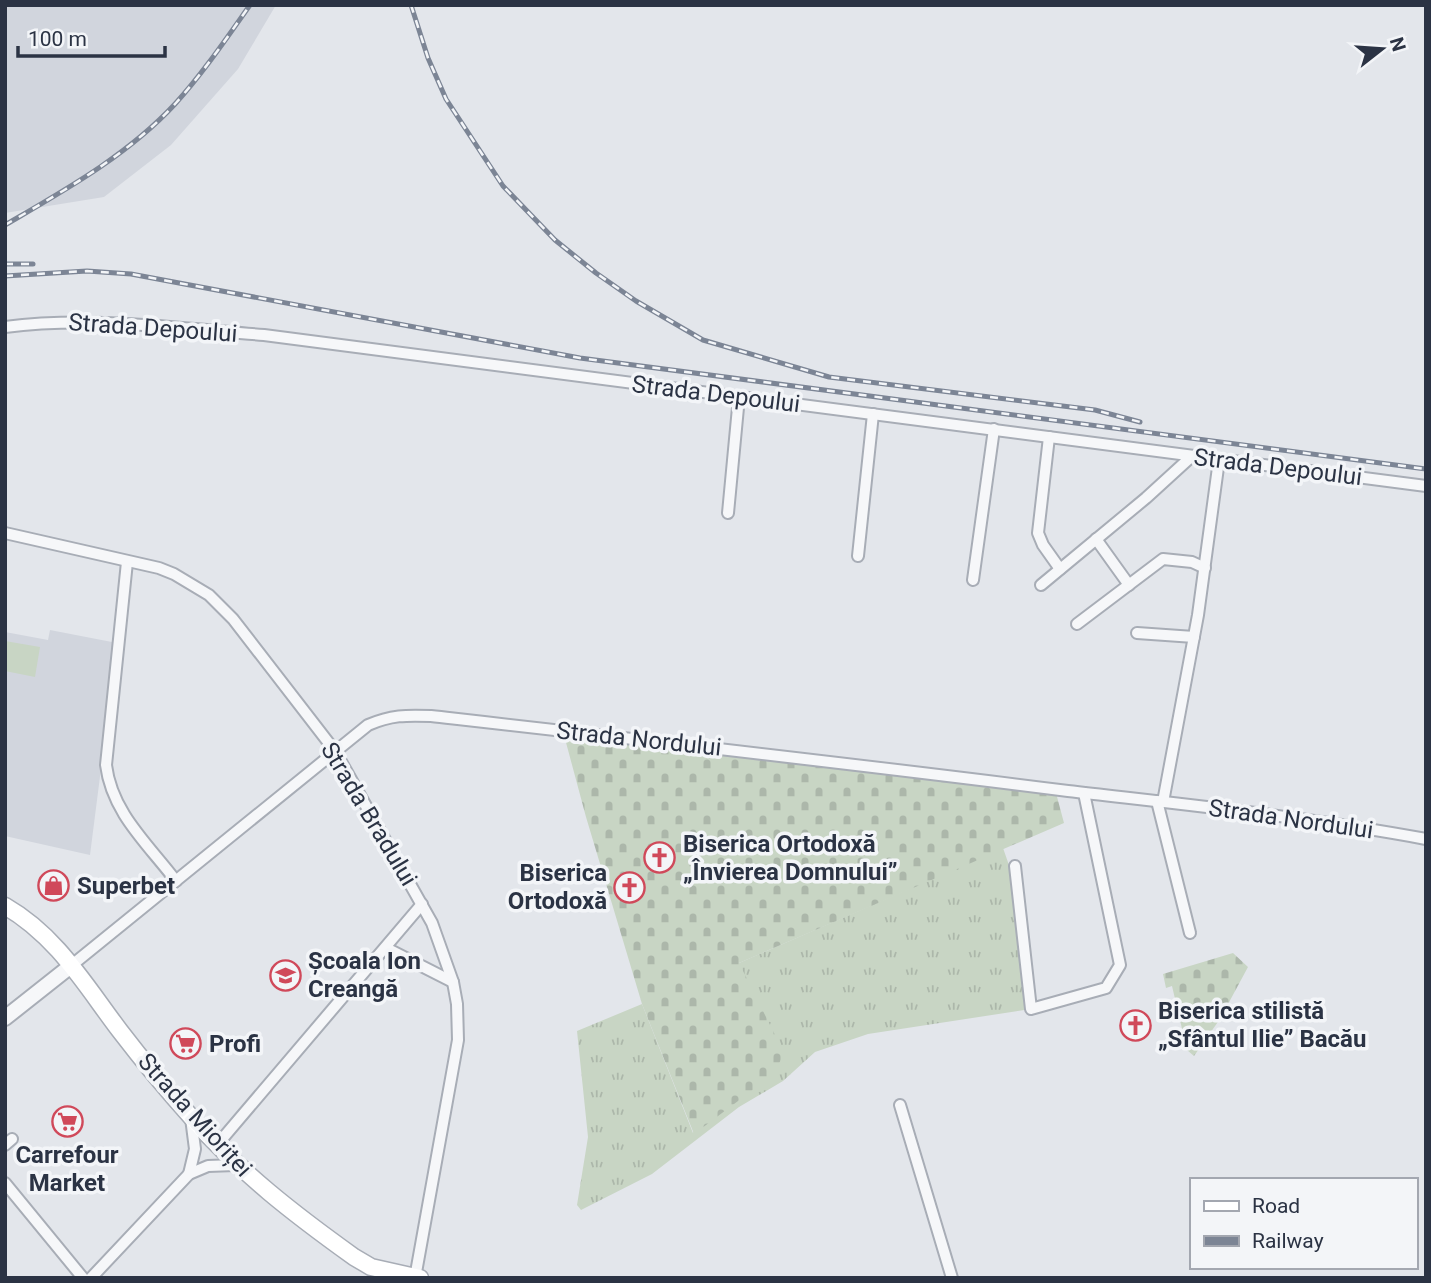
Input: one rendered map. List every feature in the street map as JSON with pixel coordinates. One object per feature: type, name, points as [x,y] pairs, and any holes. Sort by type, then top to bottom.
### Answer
[{"type":"main road","name":"Strada Mioriței","points":[[5,906],[43,932],[191,1117],[235,1165],[354,1257],[371,1267],[417,1277]]},
{"type":"street","name":"Strada Depoului","points":[[5,327],[62,321],[264,335],[1426,486]]},
{"type":"street","points":[[728,513],[739,397]]},
{"type":"street","points":[[858,556],[873,414]]},
{"type":"street","points":[[973,580],[995,429]]},
{"type":"street","points":[[1049,438],[1038,533],[1060,569]]},
{"type":"street","points":[[1041,585],[1192,456]]},
{"type":"street","points":[[1190,933],[1160,801],[1194,636],[1219,460]]},
{"type":"street","name":"Strada Bradului","points":[[5,533],[159,568],[209,595],[233,619],[335,751],[422,904],[432,923],[453,982],[458,1040],[417,1277]]},
{"type":"street","points":[[1096,540],[1129,585]]},
{"type":"street","points":[[1077,624],[1163,559],[1192,562],[1205,568]]},
{"type":"street","points":[[127,562],[106,765],[108,783],[124,817],[176,881]]},
{"type":"street","points":[[1138,633],[1194,636]]},
{"type":"street","name":"Strada Nordului","points":[[5,1018],[368,725],[388,717],[431,716],[763,753],[1333,823],[1426,839]]},
{"type":"street","points":[[1015,866],[1031,1009],[1106,988],[1119,965],[1084,793]]},
{"type":"street","points":[[217,1145],[422,904]]},
{"type":"street","points":[[386,948],[453,982]]},
{"type":"street","points":[[900,1105],[952,1278]]},
{"type":"street","points":[[189,1174],[195,1149],[191,1117]]},
{"type":"street","points":[[91,1278],[189,1174],[208,1166],[235,1165]]},
{"type":"street","points":[[5,1183],[83,1278]]},
{"type":"shaded area","points":[[5,5],[276,5],[238,69],[171,145],[104,197],[5,213]]},
{"type":"shaded area","points":[[50,630],[117,643],[90,855],[5,836],[5,632],[48,640]]},
{"type":"green space","points":[[5,641],[40,647],[35,677],[5,671]]},
{"type":"green space","points":[[564,735],[1056,793],[1064,823],[739,963],[784,1053],[774,1074],[694,1134],[642,1004]]},
{"type":"green space","points":[[1003,848],[1010,868],[1031,1009],[868,1034],[815,1052],[783,1081],[739,1107],[652,1174],[581,1210],[577,1205],[588,1137],[577,1031],[642,1004],[693,1133],[739,963]]},
{"type":"green space","points":[[1233,953],[1248,967],[1220,1019],[1194,1056],[1187,1050],[1172,986],[1166,988],[1163,974]]},
{"type":"railway","points":[[5,225],[95,170],[137,140],[175,104],[214,56],[250,5]]},
{"type":"railway","points":[[411,5],[428,58],[446,99],[503,186],[555,240],[596,273],[636,301],[703,340],[829,377],[1095,410],[1140,422]]},
{"type":"railway","points":[[5,264],[33,264]]},
{"type":"railway","points":[[5,276],[87,271],[131,274],[580,358],[1426,469]]},
{"type":"place","name":"Biserica Ortodoxă „Învierea Domnului”","points":[[660,858]]},
{"type":"place","name":"Superbet","points":[[54,886]]},
{"type":"place","name":"Biserica Ortodoxă","points":[[630,887]]},
{"type":"place","name":"Școala Ion Creangă","points":[[285,975]]},
{"type":"place","name":"Biserica stilistă „Sfântul Ilie” Bacău","points":[[1135,1025]]},
{"type":"place","name":"Profi","points":[[186,1044]]},
{"type":"place","name":"Carrefour Market","points":[[67,1121]]}]
